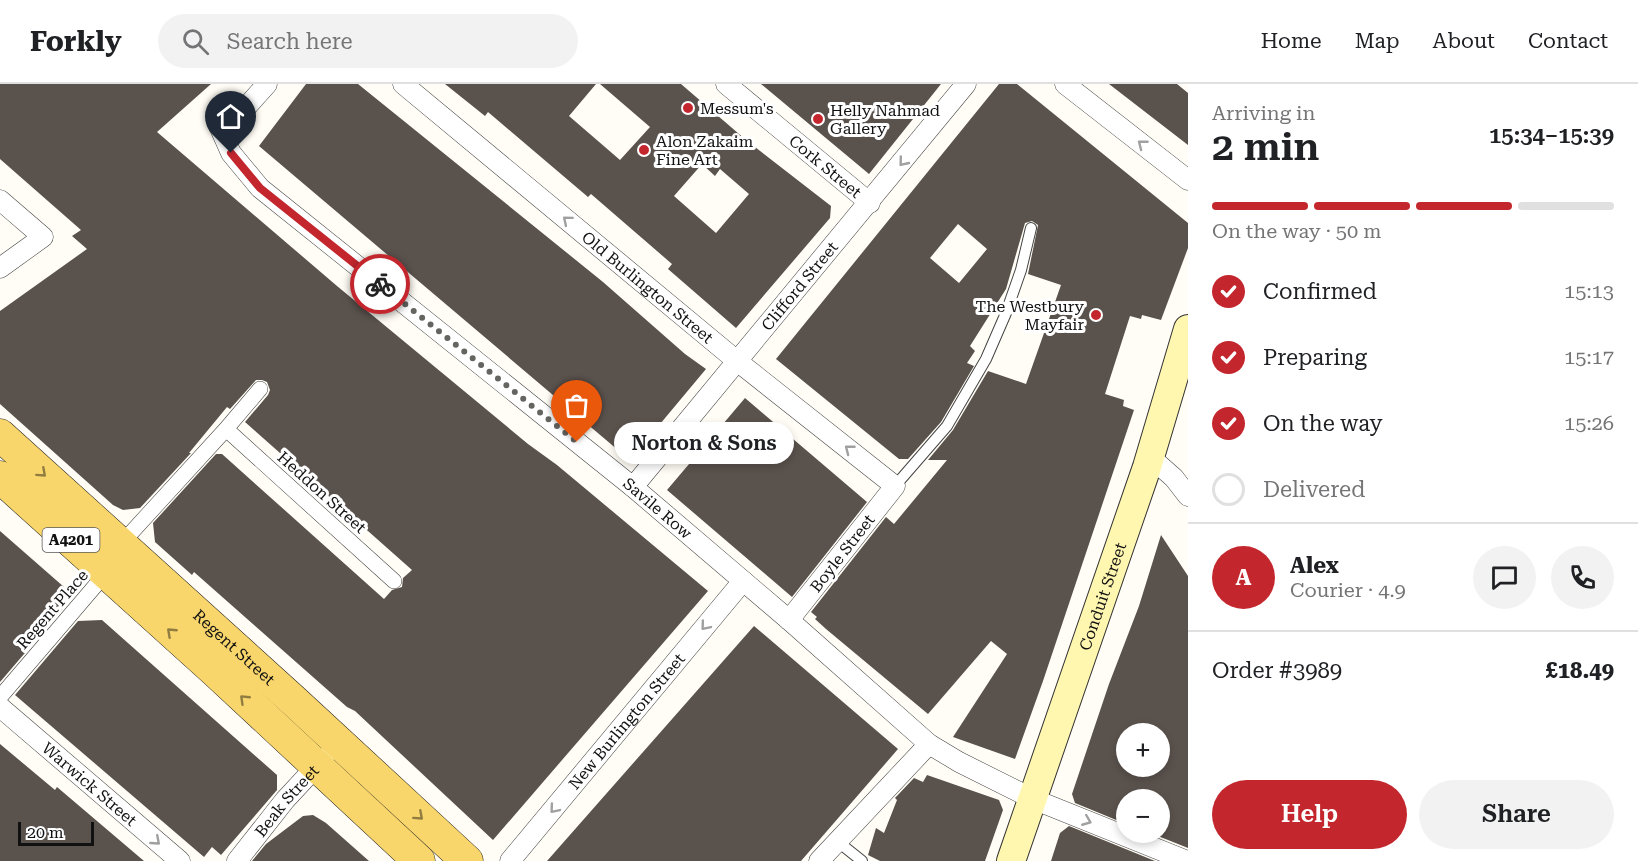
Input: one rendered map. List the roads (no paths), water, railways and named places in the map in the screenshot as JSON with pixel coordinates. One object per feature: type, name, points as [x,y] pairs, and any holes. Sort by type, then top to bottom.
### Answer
[{"type":"main road","name":"Conduit Street","points":[[1011,861],[1149,456],[1188,329]]},
{"type":"main road","name":"Regent Street","points":[[0,435],[467,861]]},
{"type":"main road","name":"Regent Street","points":[[0,477],[107,572],[419,861]]},
{"type":"street","name":"Savile Row","points":[[267,84],[240,114],[219,126],[231,153],[260,188],[633,487],[789,620],[929,744],[959,762],[1033,799],[1187,861]]},
{"type":"street","name":"Old Burlington Street","points":[[404,84],[738,361],[895,486]]},
{"type":"street","name":"Cork Street","points":[[726,84],[870,203]]},
{"type":"street","name":"Clifford Street","points":[[633,487],[966,84]]},
{"type":"street","points":[[1065,84],[1188,180]]},
{"type":"street","points":[[0,200],[43,237],[0,268]]},
{"type":"street","points":[[120,544],[260,390]]},
{"type":"street","name":"Heddon Street","points":[[226,429],[394,581]]},
{"type":"street","points":[[1149,456],[1175,479],[1188,495]]},
{"type":"street","name":"Boyle Street","points":[[789,620],[895,486]]},
{"type":"street","name":"Regent Place","points":[[1,696],[107,572]]},
{"type":"street","name":"New Burlington Street","points":[[510,861],[742,581]]},
{"type":"street","name":"Warwick Street","points":[[0,707],[180,861]]},
{"type":"street","name":"Beak Street","points":[[237,861],[285,800],[338,743]]},
{"type":"street","points":[[819,861],[929,744]]},
{"type":"lane","points":[[895,486],[947,426],[986,359],[1006,313],[1031,228]]},
{"type":"lane","points":[[837,841],[862,861]]},
{"type":"place","name":"Messum's","points":[[688,108]]},
{"type":"place","name":"Helly Nahmad Gallery","points":[[818,119]]},
{"type":"place","name":"Alon Zakaim Fine Art","points":[[644,150]]},
{"type":"place","name":"The Westbury Mayfair","points":[[1096,315]]},
{"type":"place","name":"Norton & Sons","points":[[577,442]]}]
